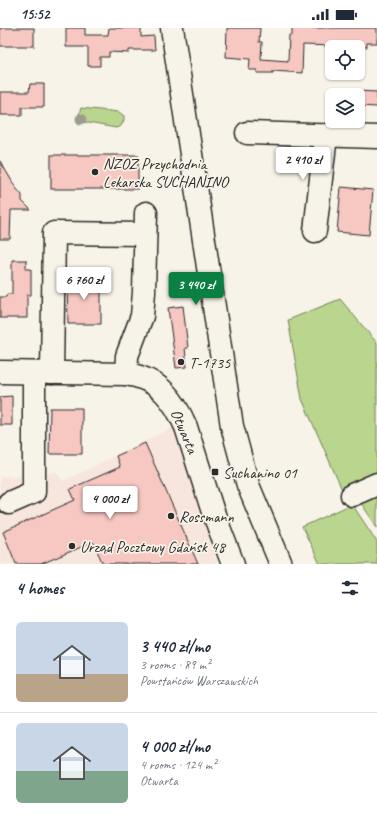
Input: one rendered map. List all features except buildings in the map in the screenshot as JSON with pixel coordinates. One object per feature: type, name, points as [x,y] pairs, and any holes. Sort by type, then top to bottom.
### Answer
[{"type":"street","points":[[172,28],[232,426],[248,485],[281,564]]},
{"type":"street","points":[[247,133],[377,137]]},
{"type":"street","points":[[315,231],[326,135]]},
{"type":"street","points":[[126,374],[127,356],[142,316],[146,213]]},
{"type":"street","points":[[9,503],[34,492],[54,233],[146,234]]},
{"type":"street","name":"Otwarta","points":[[0,372],[126,374],[141,376],[151,381],[164,392],[181,416],[194,448],[213,512],[233,564]]},
{"type":"street","points":[[352,495],[377,484]]},
{"type":"shaded area","points":[[174,427],[217,564],[0,564],[0,476],[28,476],[57,472],[63,481]]},
{"type":"green space","points":[[81,108],[119,112],[124,116],[124,120],[121,126],[116,128],[77,121]]},
{"type":"green space","points":[[340,299],[377,343],[377,477],[343,492],[302,399],[288,320]]},
{"type":"green space","points":[[377,492],[377,527],[359,500]]},
{"type":"green space","points":[[352,504],[377,542],[377,564],[320,564],[302,527]]},
{"type":"place","name":"NZOZ Przychodnia Lekarska SUCHANINO","points":[[95,172]]},
{"type":"place","name":"T-1735","points":[[181,362]]},
{"type":"place","name":"Suchanino 01","points":[[215,472]]},
{"type":"place","name":"Rossmann","points":[[171,516]]},
{"type":"place","name":"Urząd Pocztowy Gdańsk 48","points":[[72,546]]}]
